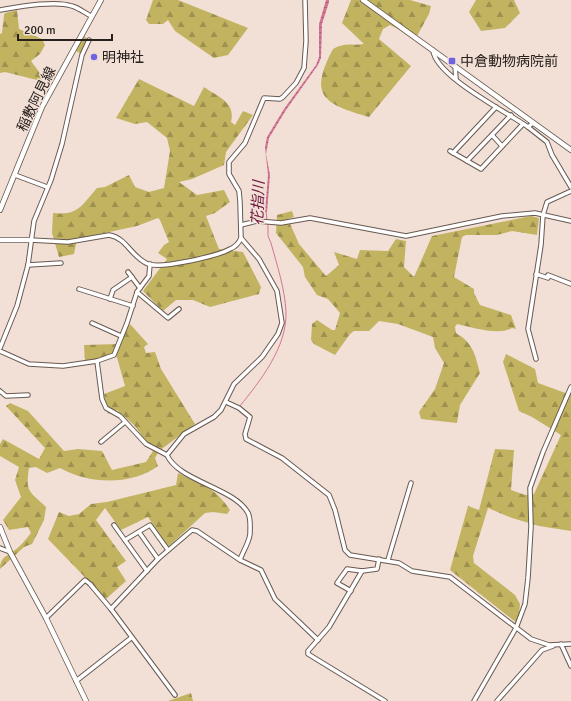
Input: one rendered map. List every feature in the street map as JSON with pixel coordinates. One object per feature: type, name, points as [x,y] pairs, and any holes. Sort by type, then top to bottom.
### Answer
[{"type":"street","points":[[22,5],[23,0]]},
{"type":"street","name":"稲敷阿見線","points":[[0,210],[47,97],[101,0]]},
{"type":"street","points":[[167,454],[184,434],[214,417],[226,402],[234,384],[262,358],[278,334],[282,323],[277,291],[258,259],[241,238],[238,191],[229,174],[230,162],[245,143],[264,98],[280,99],[283,97],[296,83],[304,68],[306,41],[305,0]]},
{"type":"street","points":[[363,0],[571,150]]},
{"type":"street","points":[[0,10],[22,5],[64,4],[76,7],[92,16]]},
{"type":"street","points":[[0,348],[17,306],[28,265],[30,240],[34,221],[62,144],[82,56],[89,40]]},
{"type":"street","points":[[433,50],[437,60],[468,90],[511,115],[547,142],[558,166],[571,187]]},
{"type":"street","points":[[455,66],[457,72],[456,79]]},
{"type":"street","points":[[496,107],[452,152],[481,169],[523,124]]},
{"type":"street","points":[[467,161],[511,115]]},
{"type":"street","points":[[528,127],[533,123]]},
{"type":"street","points":[[492,135],[502,146]]},
{"type":"street","points":[[15,175],[47,187]]},
{"type":"street","points":[[536,359],[528,329],[543,215],[547,202],[571,191]]},
{"type":"street","points":[[241,225],[257,221],[281,223],[310,218],[406,236],[502,216],[535,213],[571,221]]},
{"type":"street","points":[[0,240],[68,242],[109,235],[122,240],[136,256],[150,264],[165,265],[224,252],[234,246],[241,238]]},
{"type":"street","points":[[28,265],[61,263]]},
{"type":"street","points":[[0,351],[29,364],[72,366],[97,361],[114,355],[120,336],[127,323],[137,292],[149,276],[150,264]]},
{"type":"street","points":[[128,272],[140,288]]},
{"type":"street","points":[[536,274],[548,278],[548,275],[571,284]]},
{"type":"street","points":[[110,299],[113,290],[132,277]]},
{"type":"street","points":[[79,289],[133,306]]},
{"type":"street","points":[[137,292],[168,318],[179,309]]},
{"type":"street","points":[[92,323],[120,336]]},
{"type":"street","points":[[97,361],[100,390],[106,408],[117,414],[126,422],[146,444],[167,454],[174,465],[239,502],[248,512],[250,517],[250,536],[240,560]]},
{"type":"street","points":[[474,701],[516,628],[524,604],[528,578],[531,527],[530,488],[542,452],[571,387]]},
{"type":"street","points":[[0,391],[6,396],[28,395]]},
{"type":"street","points":[[226,402],[239,408],[250,417],[245,434],[246,439],[282,458],[329,496],[335,510],[345,550],[350,554],[399,563],[412,571],[450,576],[531,639],[549,644],[571,644]]},
{"type":"street","points":[[101,442],[126,422]]},
{"type":"street","points":[[388,560],[411,483]]},
{"type":"street","points":[[114,525],[147,571]]},
{"type":"street","points":[[125,540],[150,525],[168,550]]},
{"type":"street","points":[[0,527],[10,552],[46,618],[86,701]]},
{"type":"street","points":[[111,609],[158,559],[194,529],[240,560],[261,570],[275,599],[318,640]]},
{"type":"street","points":[[139,532],[158,559]]},
{"type":"street","points":[[0,548],[10,552]]},
{"type":"street","points":[[351,590],[337,582],[347,568],[362,571],[377,569],[379,559]]},
{"type":"street","points":[[362,571],[330,627],[308,651],[308,654],[385,701]]},
{"type":"street","points":[[46,618],[85,580],[111,609],[175,695]]},
{"type":"street","points":[[76,681],[132,638]]},
{"type":"street","points":[[498,701],[542,650],[556,644]]},
{"type":"street","points":[[561,644],[569,656],[571,666]]},
{"type":"green space","points":[[153,0],[178,0],[248,28],[228,55],[214,58],[175,31],[168,20],[163,24],[149,24],[146,20]]},
{"type":"green space","points":[[351,0],[410,0],[431,6],[429,14],[416,38],[390,25],[383,29],[379,39],[411,66],[369,117],[341,108],[331,102],[325,96],[322,88],[322,78],[333,49],[345,45],[364,44],[342,23]]},
{"type":"green space","points":[[476,0],[514,0],[520,13],[505,28],[481,31],[469,12]]},
{"type":"green space","points":[[17,10],[19,29],[42,39],[45,45],[40,54],[31,61],[42,76],[41,81],[5,72],[0,73],[0,34],[2,33],[4,15],[5,13]]},
{"type":"green space","points":[[83,35],[88,40],[81,54],[75,50]]},
{"type":"green space","points":[[139,79],[194,106],[204,87],[225,101],[231,110],[231,122],[235,125],[243,111],[253,115],[226,152],[224,165],[192,179],[179,182],[197,195],[224,190],[230,202],[215,213],[206,216],[219,249],[243,252],[261,287],[259,294],[210,307],[193,300],[176,300],[163,311],[143,291],[167,259],[158,253],[164,245],[169,242],[158,218],[137,226],[77,239],[74,254],[59,257],[52,233],[53,213],[68,213],[74,211],[83,204],[97,188],[105,187],[129,175],[135,187],[149,192],[164,188],[170,151],[167,138],[147,122],[135,124],[116,118]]},
{"type":"green space","points":[[292,211],[294,217],[288,219],[299,244],[326,276],[339,265],[334,252],[357,259],[360,250],[388,251],[396,239],[406,241],[404,267],[414,277],[432,236],[531,216],[539,218],[537,235],[512,231],[497,235],[466,235],[462,237],[454,277],[474,289],[474,293],[480,305],[511,315],[516,329],[512,328],[493,331],[457,324],[455,327],[456,333],[470,345],[477,360],[480,373],[460,405],[457,423],[421,419],[419,412],[435,389],[444,363],[435,348],[433,337],[398,324],[379,321],[369,331],[354,331],[350,334],[335,355],[314,344],[311,340],[312,324],[317,320],[332,330],[335,330],[340,313],[328,299],[317,295],[305,277],[303,267],[276,233],[277,215]]},
{"type":"green space","points":[[130,324],[148,344],[144,347],[146,353],[155,352],[161,369],[195,424],[159,451],[155,458],[158,466],[135,477],[123,480],[96,480],[71,473],[60,468],[47,473],[36,467],[29,468],[28,487],[46,507],[44,520],[32,544],[24,547],[0,569],[2,560],[19,546],[31,533],[28,527],[9,530],[3,520],[21,497],[15,480],[19,467],[0,456],[0,444],[3,439],[39,459],[45,448],[6,406],[10,403],[28,411],[64,451],[78,449],[102,451],[112,470],[146,462],[153,451],[134,425],[117,410],[108,414],[104,394],[125,386],[116,354],[85,363],[84,345],[118,344]]},
{"type":"green space","points":[[506,354],[535,369],[538,383],[571,395],[571,531],[539,526],[512,518],[488,508],[473,556],[474,563],[515,595],[520,604],[518,624],[450,570],[468,506],[479,510],[495,449],[514,450],[511,490],[525,495],[534,494],[561,435],[532,417],[519,411],[503,362]]},
{"type":"green space","points":[[178,473],[213,491],[230,510],[227,514],[213,512],[205,513],[168,547],[148,517],[121,530],[105,508],[96,520],[126,561],[117,567],[126,581],[106,599],[48,539],[59,512],[69,516],[79,514],[91,504],[107,502],[176,485]]},
{"type":"green space","points":[[191,693],[193,701],[168,701]]},
{"type":"shaded area","name":"花指川","points":[[326,0],[329,0],[329,2],[322,24],[321,58],[318,65],[286,110],[269,138],[266,154],[270,175],[267,212],[265,212],[268,175],[265,147],[267,137],[284,109],[316,65],[319,57],[319,24]]},
{"type":"waterway","name":"花指川","points":[[266,211],[267,220]]},
{"type":"waterway","name":"花指川","points":[[240,406],[271,362],[282,338],[285,325],[286,312],[284,295],[278,268],[268,236],[268,223]]},
{"type":"place","name":"明神社","points":[[94,57]]},
{"type":"place","name":"中倉動物病院前","points":[[452,61]]}]
